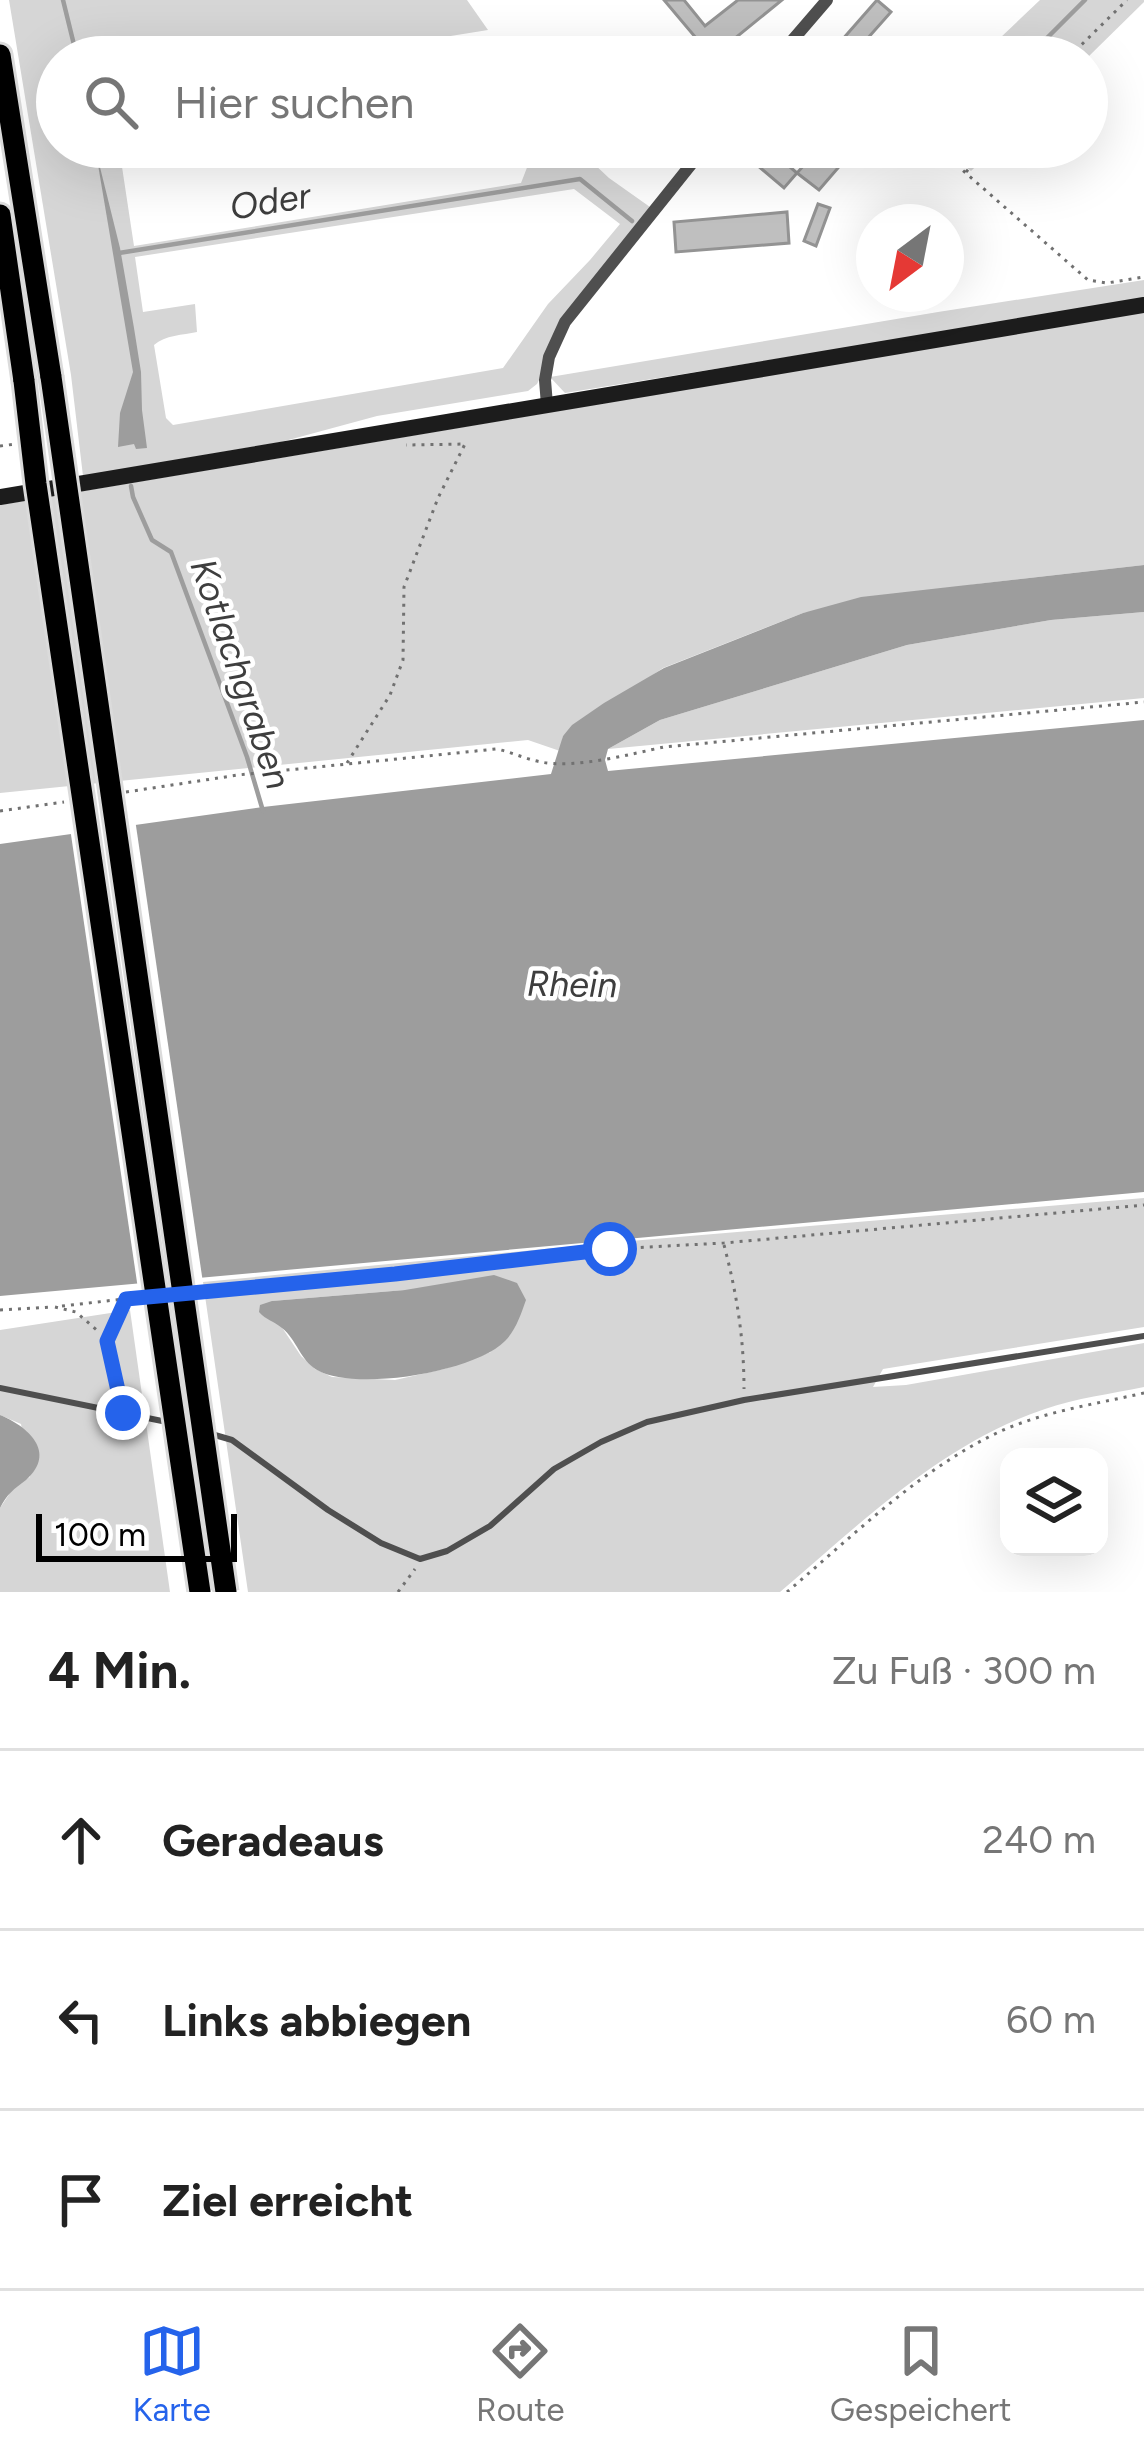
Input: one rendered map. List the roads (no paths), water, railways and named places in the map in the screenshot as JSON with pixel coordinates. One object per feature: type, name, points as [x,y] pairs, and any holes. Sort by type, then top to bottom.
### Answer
[{"type":"highway","points":[[0,55],[51,377],[226,1592]]},
{"type":"highway","points":[[0,215],[200,1592]]},
{"type":"street","points":[[796,36],[827,0]]},
{"type":"street","points":[[547,405],[549,357],[565,322],[688,168]]},
{"type":"street","points":[[0,497],[1144,305]]},
{"type":"lane","points":[[0,1388],[152,1418],[232,1440],[328,1510],[381,1543],[420,1559],[447,1551],[490,1526],[554,1469],[647,1422],[744,1400],[1144,1336]]},
{"type":"lane","points":[[107,1341],[123,1413]]},
{"type":"water","points":[[99,168],[120,248],[134,328],[147,448],[118,447],[120,413],[133,372]]},
{"type":"water","name":"Rhein","points":[[1144,565],[1144,612],[1051,620],[907,645],[660,720],[608,749],[605,760],[608,771],[1144,720],[1144,1192],[0,1296],[0,844],[551,774],[563,736],[604,703],[664,668],[803,613],[861,597]]},
{"type":"water","points":[[494,1275],[517,1283],[526,1300],[509,1337],[468,1362],[414,1375],[358,1379],[317,1370],[287,1333],[259,1312],[260,1305],[272,1301],[405,1290]]},
{"type":"water","points":[[0,1415],[29,1433],[39,1460],[0,1508]]},
{"type":"waterway","name":"Kotlachgraben","points":[[63,0],[72,36]]},
{"type":"waterway","name":"Oder","points":[[1049,36],[1085,0]]},
{"type":"waterway","name":"Oder","points":[[119,253],[580,179],[632,221]]},
{"type":"waterway","name":"Kotlachgraben","points":[[131,486],[152,540],[171,552],[263,811]]}]
